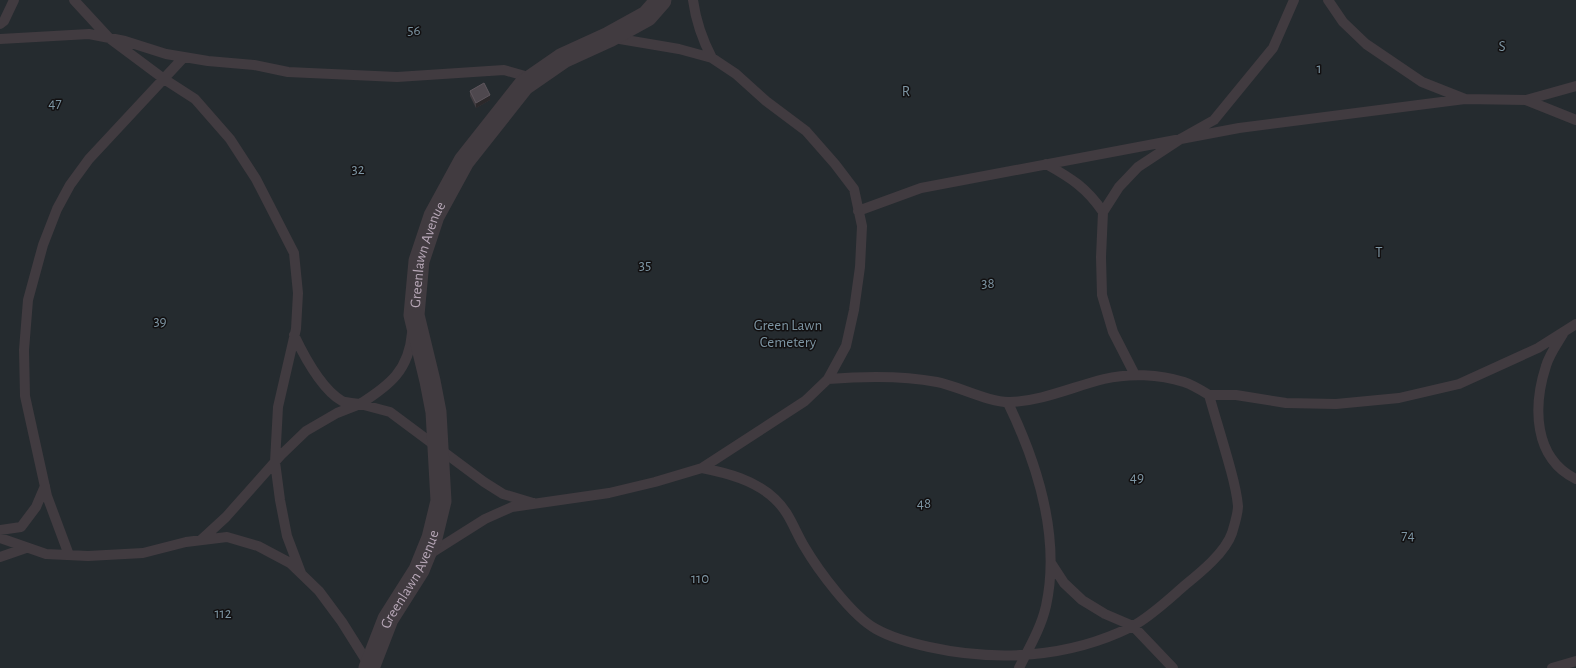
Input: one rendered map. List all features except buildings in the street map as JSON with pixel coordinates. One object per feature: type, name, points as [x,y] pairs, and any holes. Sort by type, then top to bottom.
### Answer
[{"type":"street","name":"Greenlawn Avenue","points":[[369,666],[388,619],[419,570],[432,538],[441,501],[436,412],[414,315],[418,261],[434,216],[464,161],[524,85],[562,58],[609,37],[647,16],[662,0]]},
{"type":"lane","points":[[0,24],[4,21],[14,0]]},
{"type":"lane","points":[[74,0],[109,38],[164,78],[195,98],[230,139],[256,179],[294,253],[298,293],[294,335],[278,407],[275,462],[287,536],[301,573]]},
{"type":"lane","points":[[693,0],[696,21],[702,39],[712,58]]},
{"type":"lane","points":[[1135,375],[1113,332],[1102,294],[1101,257],[1103,212],[1119,187],[1138,167],[1182,138],[1214,120],[1273,48],[1294,0]]},
{"type":"lane","points":[[1328,0],[1343,22],[1366,44],[1422,82],[1465,99]]},
{"type":"lane","points":[[0,39],[89,34],[166,54],[254,65],[288,72],[397,77],[504,70],[534,78]]},
{"type":"lane","points":[[424,557],[485,519],[512,507],[608,493],[655,482],[702,468],[805,401],[828,379],[846,346],[854,310],[860,267],[862,226],[854,190],[806,131],[766,101],[736,74],[712,58],[680,49],[609,37]]},
{"type":"lane","points":[[69,555],[45,486],[25,396],[24,350],[28,300],[43,246],[57,209],[78,175],[89,159],[184,57]]},
{"type":"lane","points":[[858,211],[921,188],[1239,128],[1465,99],[1526,100],[1576,86]]},
{"type":"lane","points":[[1526,100],[1576,120]]},
{"type":"lane","points":[[1046,164],[1080,184],[1094,199],[1103,212]]},
{"type":"lane","points":[[201,540],[226,516],[275,462],[306,431],[336,413],[360,404],[381,391],[394,378],[407,360],[412,341],[414,315]]},
{"type":"lane","points":[[828,379],[879,376],[908,378],[938,382],[1008,403],[1034,400],[1105,379],[1135,375],[1157,376],[1185,382],[1209,395],[1236,395],[1286,403],[1336,404],[1399,398],[1459,384],[1538,348],[1576,324]]},
{"type":"lane","points":[[1564,332],[1546,364],[1538,396],[1538,427],[1547,451],[1566,474],[1576,479]]},
{"type":"lane","points":[[294,335],[306,362],[327,388],[342,401],[390,412],[484,482],[503,494],[536,503]]},
{"type":"lane","points":[[702,468],[731,474],[757,486],[774,497],[787,513],[804,547],[850,608],[876,629],[907,642],[947,651],[981,656],[1026,656],[1068,649],[1102,640],[1133,626],[1196,576],[1217,556],[1231,535],[1238,507],[1226,452],[1209,395]]},
{"type":"lane","points":[[1008,403],[1029,450],[1039,483],[1049,528],[1050,564],[1046,606],[1036,635],[1019,668]]},
{"type":"lane","points":[[0,530],[21,527],[36,507],[45,486]]},
{"type":"lane","points":[[0,538],[46,554],[69,555],[143,553],[186,542],[227,537],[258,546],[290,563],[319,591],[369,666]]},
{"type":"lane","points":[[0,557],[26,548]]},
{"type":"lane","points":[[1050,564],[1064,583],[1082,600],[1105,614],[1133,626],[1173,668]]},
{"type":"lane","points":[[1552,668],[1576,661]]},
{"type":"green space","name":"Green Lawn Cemetery","points":[[0,0],[1576,0],[1576,668],[0,668]]},
{"type":"park label","name":"56","points":[[414,30]]},
{"type":"park label","name":"S","points":[[1502,46]]},
{"type":"park label","name":"1","points":[[1319,68]]},
{"type":"park label","name":"R","points":[[906,91]]},
{"type":"park label","name":"47","points":[[55,103]]},
{"type":"park label","name":"32","points":[[358,169]]},
{"type":"park label","name":"T","points":[[1379,252]]},
{"type":"park label","name":"35","points":[[645,265]]},
{"type":"park label","name":"38","points":[[988,283]]},
{"type":"park label","name":"39","points":[[160,321]]},
{"type":"park label","name":"49","points":[[1137,477]]},
{"type":"park label","name":"48","points":[[924,503]]},
{"type":"park label","name":"74","points":[[1408,535]]},
{"type":"park label","name":"110","points":[[700,578]]},
{"type":"park label","name":"112","points":[[223,613]]}]
